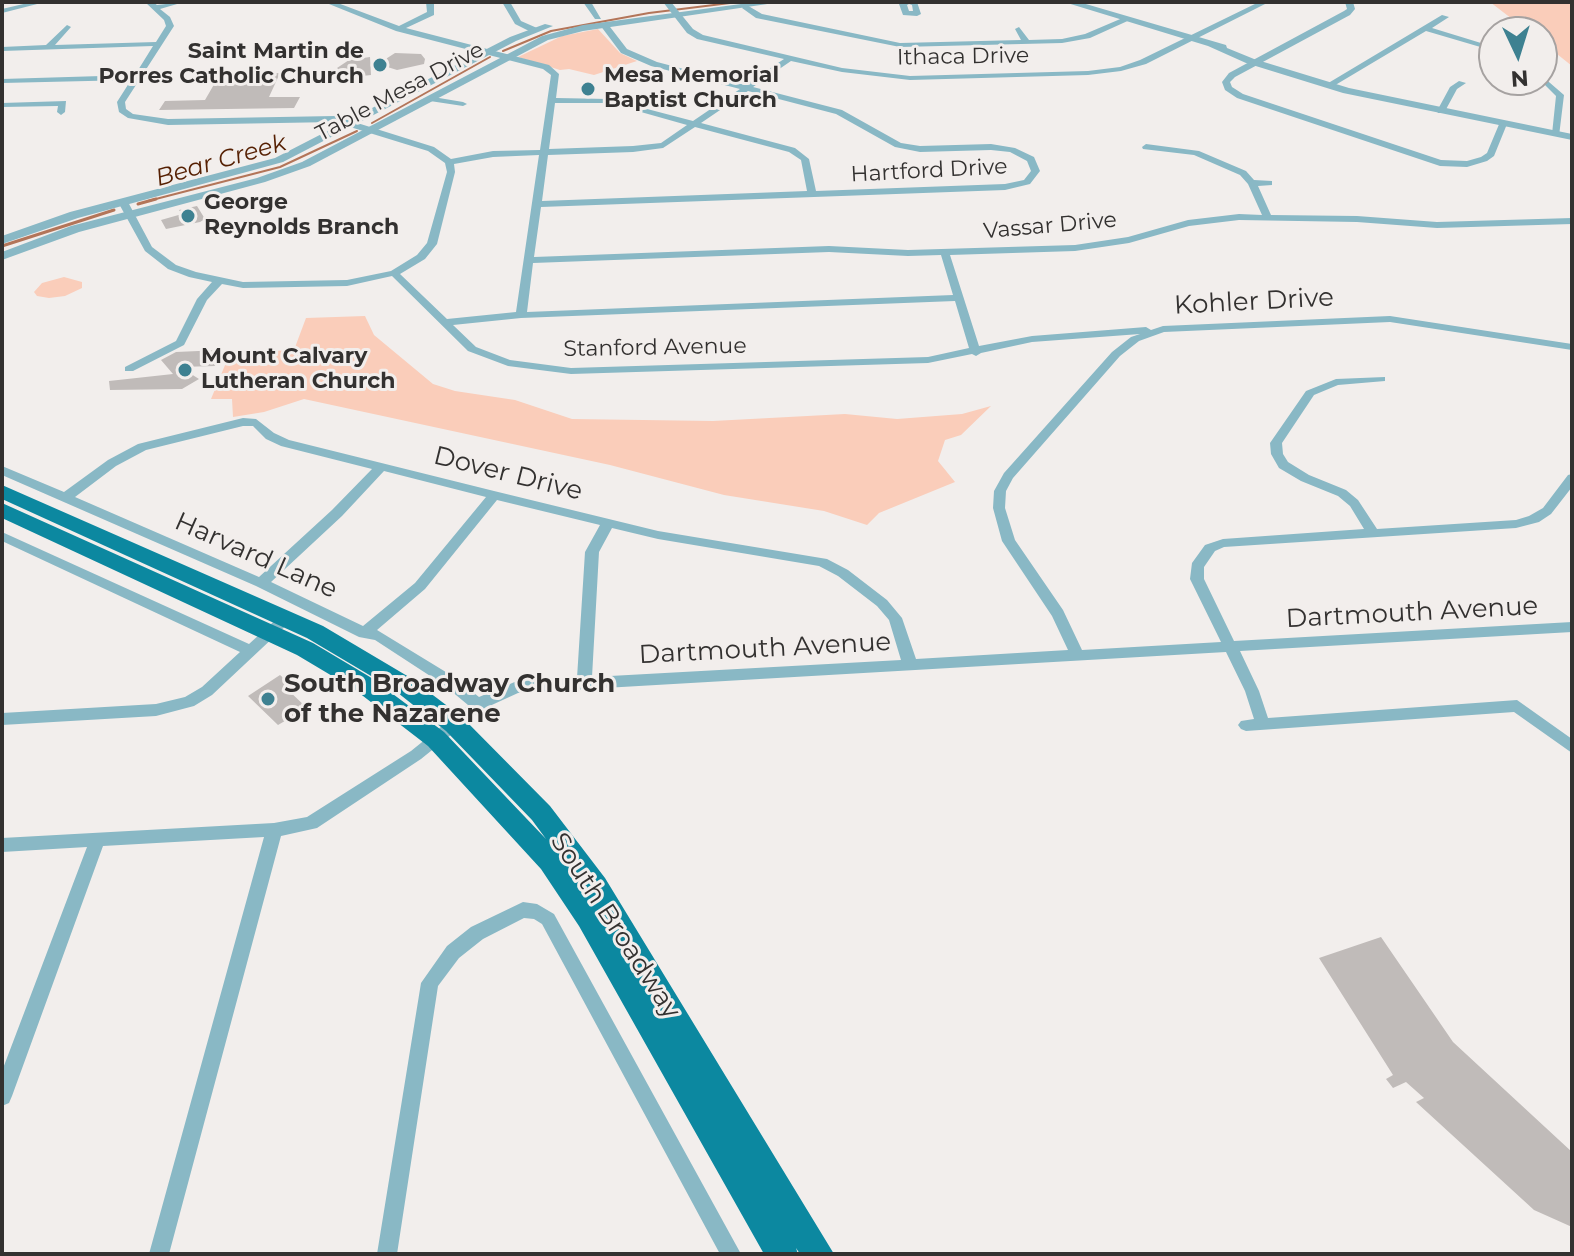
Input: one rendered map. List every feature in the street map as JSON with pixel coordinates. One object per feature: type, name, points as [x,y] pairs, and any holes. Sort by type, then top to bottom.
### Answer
[{"type":"main road","name":"South Broadway","points":[[2,491],[278,626]]},
{"type":"main road","name":"South Broadway","points":[[2,510],[372,663],[541,813],[596,886],[818,1254]]},
{"type":"main road","name":"South Broadway","points":[[445,731],[550,861],[589,917],[782,1254]]},
{"type":"street","points":[[2,11],[41,2]]},
{"type":"street","points":[[152,5],[180,2]]},
{"type":"street","points":[[328,2],[399,29],[507,57],[552,70],[555,74],[521,315]]},
{"type":"street","points":[[399,29],[431,13],[430,2]]},
{"type":"street","points":[[506,2],[520,24],[534,30]]},
{"type":"street","name":"Hartford Drive","points":[[536,204],[1005,187],[1027,182],[1036,171],[1031,159],[1012,150],[907,147],[890,142],[839,112],[635,58],[616,45],[587,2]]},
{"type":"street","name":"Table Mesa Drive","points":[[2,256],[126,208],[279,160],[534,30],[710,2]]},
{"type":"street","name":"Table Mesa Drive","points":[[673,9],[776,2]]},
{"type":"street","points":[[1069,2],[1329,85],[1572,137]]},
{"type":"street","name":"Ithaca Drive","points":[[673,9],[693,34],[700,37],[888,77],[1088,73],[1132,66],[1265,2]]},
{"type":"street","points":[[1349,2],[1351,9],[1347,13],[1228,78],[1228,88],[1240,96],[1426,160],[1454,164],[1484,159],[1491,154],[1503,124]]},
{"type":"street","points":[[152,5],[170,26],[120,106],[124,111],[139,118],[168,122],[316,118],[353,124],[425,146],[449,162],[493,154],[652,148],[672,141],[790,58]]},
{"type":"street","points":[[745,6],[759,16],[900,45],[1027,43],[1087,36],[1128,19]]},
{"type":"street","points":[[807,27],[821,16]]},
{"type":"street","points":[[1329,85],[1445,17]]},
{"type":"street","name":"Table Mesa Drive","points":[[2,240],[60,219],[281,174],[323,157],[545,38],[601,21]]},
{"type":"street","points":[[49,47],[67,27]]},
{"type":"street","points":[[1424,28],[1478,44]]},
{"type":"street","points":[[1019,29],[1027,43]]},
{"type":"street","points":[[2,49],[160,44]]},
{"type":"street","points":[[2,81],[137,77]]},
{"type":"street","points":[[1441,111],[1454,87],[1462,83]]},
{"type":"street","points":[[1556,134],[1558,93]]},
{"type":"street","points":[[433,99],[463,104]]},
{"type":"street","points":[[551,100],[609,101],[800,154],[805,159],[812,194]]},
{"type":"street","points":[[2,105],[63,103],[61,112]]},
{"type":"street","points":[[1146,147],[1196,153],[1234,168],[1252,183],[1268,218]]},
{"type":"street","points":[[126,208],[144,241],[159,260],[172,267],[218,282],[276,286],[347,283],[394,273],[421,257],[432,244],[451,172],[449,162]]},
{"type":"street","points":[[1252,183],[1269,183]]},
{"type":"street","name":"Vassar Drive","points":[[529,260],[829,249],[945,253],[1105,245],[1206,220],[1357,219],[1437,225],[1572,221]]},
{"type":"street","points":[[945,253],[976,353]]},
{"type":"street","name":"Stanford Avenue","points":[[394,273],[447,322],[459,339],[485,356],[518,365],[571,371],[928,360],[976,353],[1032,339],[1163,329]]},
{"type":"street","points":[[129,369],[180,343],[202,299],[218,282]]},
{"type":"street","points":[[447,322],[521,315],[960,298]]},
{"type":"street","name":"Kohler Drive","points":[[1078,656],[1058,614],[1009,541],[999,508],[1000,491],[1008,476],[1116,354],[1135,339],[1163,329],[1390,319],[1572,347]]},
{"type":"street","points":[[1087,334],[1102,339],[1116,354]]},
{"type":"street","points":[[1373,533],[1354,503],[1342,493],[1283,465],[1276,443],[1310,393],[1336,382],[1381,379]]},
{"type":"street","name":"Dover Drive","points":[[65,498],[112,463],[142,447],[249,422],[256,423],[270,436],[285,443],[608,523],[703,544],[822,562],[843,573],[882,603],[902,635],[910,665]]},
{"type":"street","points":[[261,583],[337,513],[381,467]]},
{"type":"street","name":"Harvard Lane","points":[[2,470],[261,583],[364,633],[378,635],[424,664],[478,705]]},
{"type":"street","points":[[1572,478],[1547,511],[1516,524],[1223,543],[1210,548],[1197,566],[1197,579],[1260,711],[1254,724],[1517,706],[1572,747]]},
{"type":"street","points":[[364,633],[420,586],[494,495]]},
{"type":"street","points":[[584,684],[590,561],[608,523]]},
{"type":"street","points":[[2,536],[250,651]]},
{"type":"street","points":[[2,719],[173,707],[207,691],[278,626]]},
{"type":"street","name":"Dartmouth Avenue","points":[[2,845],[274,830],[311,823],[478,705],[517,687],[1572,627]]},
{"type":"street","points":[[159,1254],[274,830]]},
{"type":"street","points":[[2,1096],[98,839]]},
{"type":"street","points":[[387,1254],[430,983],[453,952],[477,933],[523,910],[537,912],[548,919],[731,1254]]},
{"type":"shaded area","points":[[1490,2],[1572,2],[1572,66],[1558,55],[1558,16],[1508,16]]},
{"type":"shaded area","points":[[598,29],[620,53],[637,61],[594,75],[560,70],[518,57],[562,36]]},
{"type":"shaded area","points":[[64,277],[82,282],[82,288],[65,296],[49,298],[37,296],[34,292],[42,283]]},
{"type":"shaded area","points":[[365,316],[374,335],[433,384],[455,391],[515,400],[572,419],[713,421],[845,414],[897,419],[962,414],[991,406],[961,435],[945,440],[938,461],[955,482],[879,513],[867,525],[824,511],[724,495],[610,465],[304,399],[264,412],[233,417],[232,399],[211,399],[230,353],[294,350],[306,318]]},
{"type":"building","points":[[395,53],[421,54],[424,64],[397,70],[378,64]]},
{"type":"building","points":[[370,57],[371,75],[344,78],[337,68],[349,60]]},
{"type":"building","points":[[280,73],[269,97],[300,97],[294,108],[159,110],[165,101],[205,100],[216,81],[227,81],[233,75]]},
{"type":"building","name":"George Reynolds Branch","points":[[197,206],[205,219],[200,222],[166,229],[161,220],[182,214],[179,210]]},
{"type":"building","name":"Mount Calvary Lutheran Church","points":[[221,350],[215,366],[180,367],[199,379],[182,389],[110,390],[109,381],[173,374],[161,360],[176,352]]},
{"type":"building","name":"South Broadway Church of the Nazarene","points":[[280,675],[289,683],[287,689],[307,708],[278,725],[248,696]]},
{"type":"building","points":[[1381,937],[1453,1042],[1572,1152],[1572,1227],[1534,1210],[1416,1102],[1424,1098],[1406,1082],[1393,1088],[1386,1079],[1393,1075],[1319,958]]},
{"type":"waterway","name":"Bear Creek","points":[[503,51],[551,31],[649,13],[738,2]]},
{"type":"waterway","name":"Bear Creek","points":[[372,123],[490,57]]},
{"type":"waterway","name":"Bear Creek","points":[[148,201],[280,167],[357,131]]},
{"type":"waterway","name":"Bear Creek","points":[[138,204],[156,199]]},
{"type":"waterway","name":"Bear Creek","points":[[2,246],[114,210]]},
{"type":"place","name":"Saint Martin de Porres Catholic Church","points":[[380,65]]},
{"type":"place","name":"Mesa Memorial Baptist Church","points":[[588,89]]},
{"type":"place","name":"George Reynolds Branch","points":[[188,216]]},
{"type":"place","name":"Mount Calvary Lutheran Church","points":[[185,370]]},
{"type":"place","name":"South Broadway Church of the Nazarene","points":[[268,699]]}]
